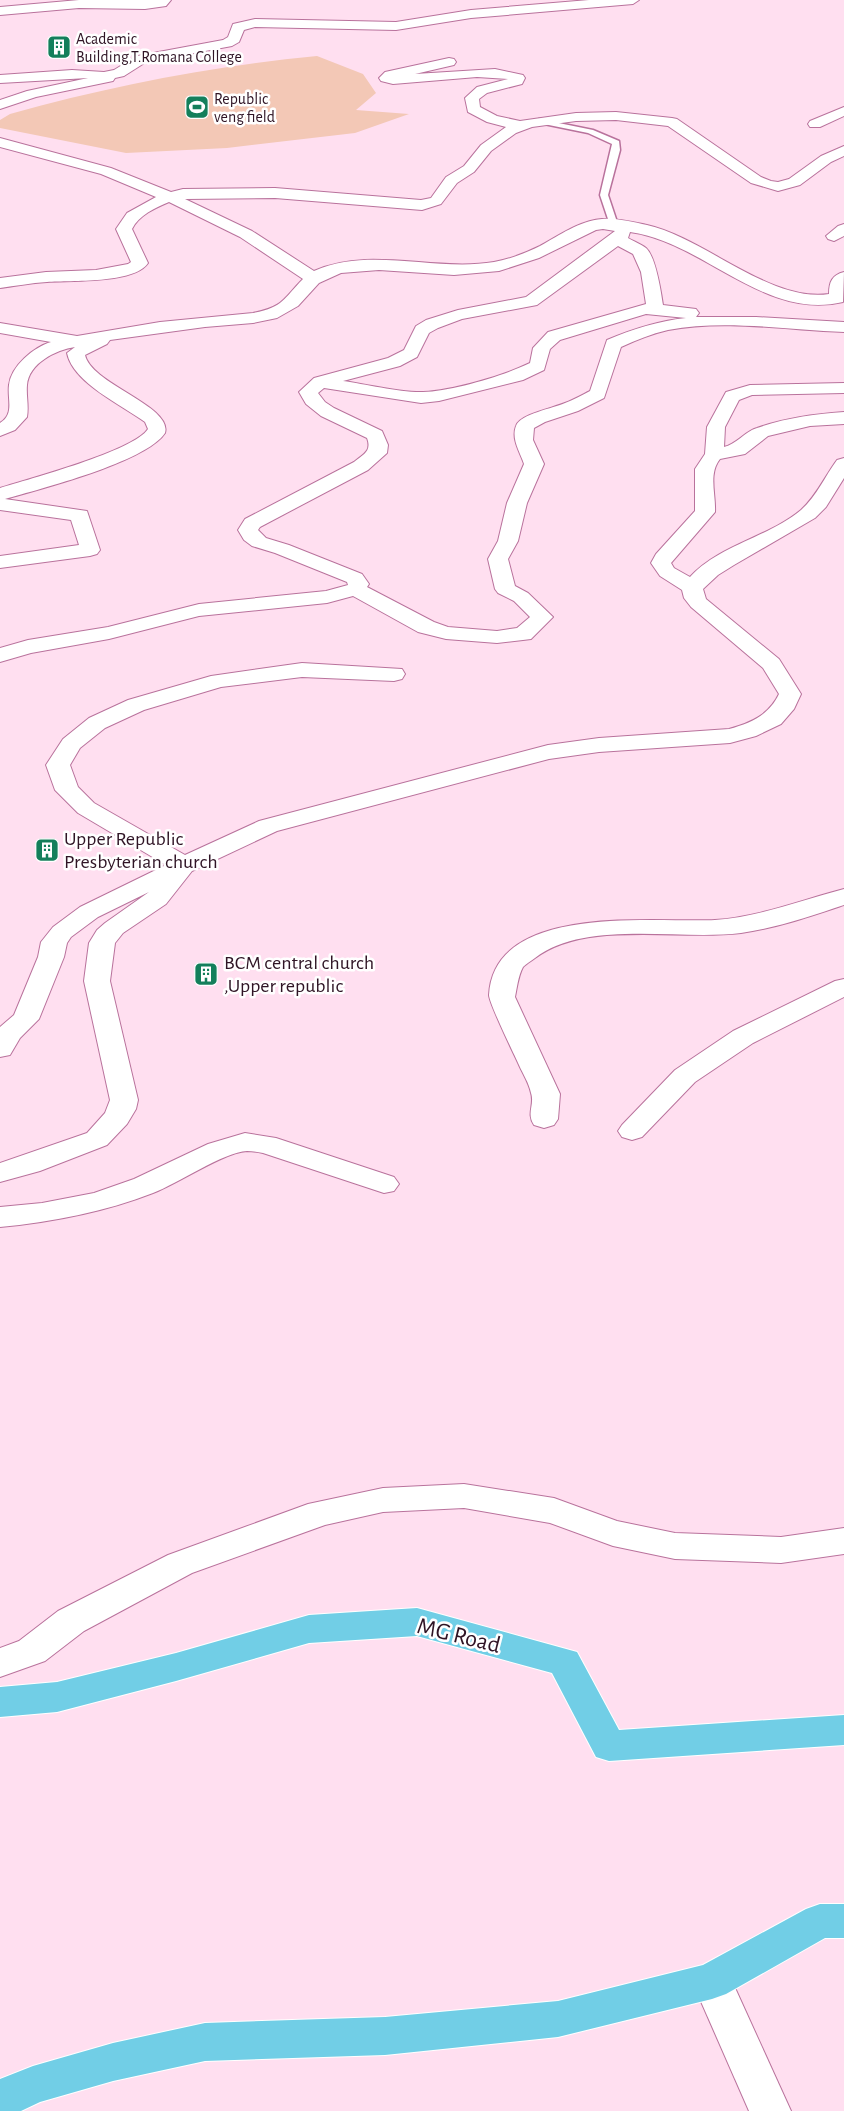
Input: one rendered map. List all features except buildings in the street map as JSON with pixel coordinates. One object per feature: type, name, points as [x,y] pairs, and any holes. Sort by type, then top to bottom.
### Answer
[{"type":"main road","name":"MG Road","points":[[0,1702],[57,1698],[176,1667],[309,1629],[417,1622],[564,1662],[609,1746],[844,1730]]},
{"type":"main road","points":[[0,2100],[33,2085],[113,2062],[205,2042],[385,2036],[558,2020],[712,1981],[820,1921],[844,1921]]},
{"type":"street","points":[[0,11],[79,4],[145,5],[162,3],[165,0]]},
{"type":"street","points":[[0,79],[68,75],[106,76],[119,72],[142,59],[227,43],[234,39],[238,27],[255,23],[396,26],[470,14],[633,0]]},
{"type":"street","points":[[450,62],[390,75],[386,78],[393,80],[483,74],[512,75],[518,78],[517,80],[482,90],[475,94],[471,103],[473,108],[492,119],[521,126]]},
{"type":"street","points":[[0,105],[38,92],[101,81],[108,78],[106,76]]},
{"type":"street","points":[[815,124],[844,111]]},
{"type":"street","points":[[0,283],[134,268],[140,262],[124,228],[132,217],[168,196],[183,194],[275,193],[422,205],[436,201],[451,180],[469,169],[486,148],[503,134],[521,126],[542,121],[576,117],[616,116],[672,122],[756,180],[770,184],[794,184],[826,159],[844,150]]},
{"type":"street","points":[[0,142],[106,171],[168,196],[246,234],[313,278]]},
{"type":"street","points":[[0,430],[15,421],[19,413],[18,385],[21,375],[42,352],[54,346],[196,323],[270,315],[295,302],[313,278],[329,271],[359,266],[448,269],[492,267],[526,257],[586,228],[604,224],[616,230],[640,251],[649,272],[655,309]]},
{"type":"street","points":[[0,656],[28,648],[109,633],[199,610],[327,597],[355,589],[359,584],[355,578],[282,549],[259,542],[251,536],[248,530],[252,523],[361,466],[377,453],[379,445],[375,435],[320,408],[312,402],[308,392],[320,382],[388,364],[405,357],[415,348],[422,330],[444,319],[474,311],[531,302],[616,230],[649,230],[671,238],[701,252],[761,286],[806,300],[828,301],[837,298],[837,283],[844,277]]},
{"type":"street","points":[[320,382],[408,397],[439,396],[517,376],[538,366],[542,348],[554,336],[634,311],[655,309],[735,321]]},
{"type":"street","points":[[355,589],[426,627],[446,632],[497,637],[523,634],[542,617],[521,597],[504,589],[498,560],[508,541],[517,503],[534,464],[524,440],[526,426],[538,418],[572,407],[598,394],[613,344],[629,336],[681,323],[735,321],[844,327]]},
{"type":"street","points":[[0,328],[80,341]]},
{"type":"street","points":[[0,494],[110,457],[145,443],[156,433],[158,428],[153,419],[98,382],[77,362],[75,357],[79,350],[110,336]]},
{"type":"street","points":[[714,454],[716,427],[735,394],[750,390],[844,388]]},
{"type":"street","points":[[693,588],[667,572],[661,563],[663,558],[705,512],[703,473],[706,462],[714,454],[738,450],[761,432],[810,420],[844,418]]},
{"type":"street","points":[[0,1049],[9,1033],[26,1019],[51,957],[54,942],[62,932],[90,912],[248,834],[268,826],[548,752],[608,744],[730,736],[761,726],[783,709],[790,694],[771,664],[698,603],[693,595],[693,588],[709,572],[806,516],[819,502],[844,464]]},
{"type":"street","points":[[0,504],[80,515],[90,550],[0,562]]},
{"type":"street","points":[[184,865],[86,808],[67,790],[58,765],[71,744],[97,723],[136,705],[219,681],[302,670],[394,674]]},
{"type":"street","points":[[0,1173],[30,1164],[97,1138],[117,1118],[124,1100],[97,981],[102,943],[106,935],[114,928],[157,898],[184,865]]},
{"type":"street","points":[[544,1119],[546,1094],[502,997],[512,962],[544,940],[581,930],[740,925],[806,910],[844,897]]},
{"type":"street","points":[[632,1131],[685,1076],[743,1037],[844,987]]},
{"type":"street","points":[[0,1217],[42,1213],[100,1201],[144,1186],[218,1150],[245,1142],[266,1144],[384,1184]]},
{"type":"street","points":[[0,1663],[32,1651],[71,1620],[180,1564],[320,1513],[383,1500],[464,1496],[554,1511],[614,1533],[675,1546],[781,1550],[844,1541]]},
{"type":"street","points":[[712,1981],[770,2111]]},
{"type":"lane","points":[[542,121],[598,134],[610,138],[616,143],[616,150],[604,195],[606,207],[616,230]]},
{"type":"shaded area","name":"Republic veng field","points":[[317,56],[363,74],[376,93],[356,110],[409,114],[355,133],[227,148],[126,153],[0,128],[0,120],[10,114],[124,86],[201,71]]},
{"type":"place","name":"Academic Building,T.Romana College","points":[[59,47]]},
{"type":"place","name":"Republic veng field","points":[[197,107]]},
{"type":"place","name":"Upper Republic Presbyterian church","points":[[47,850]]},
{"type":"place","name":"BCM central church ,Upper republic","points":[[206,974]]}]
